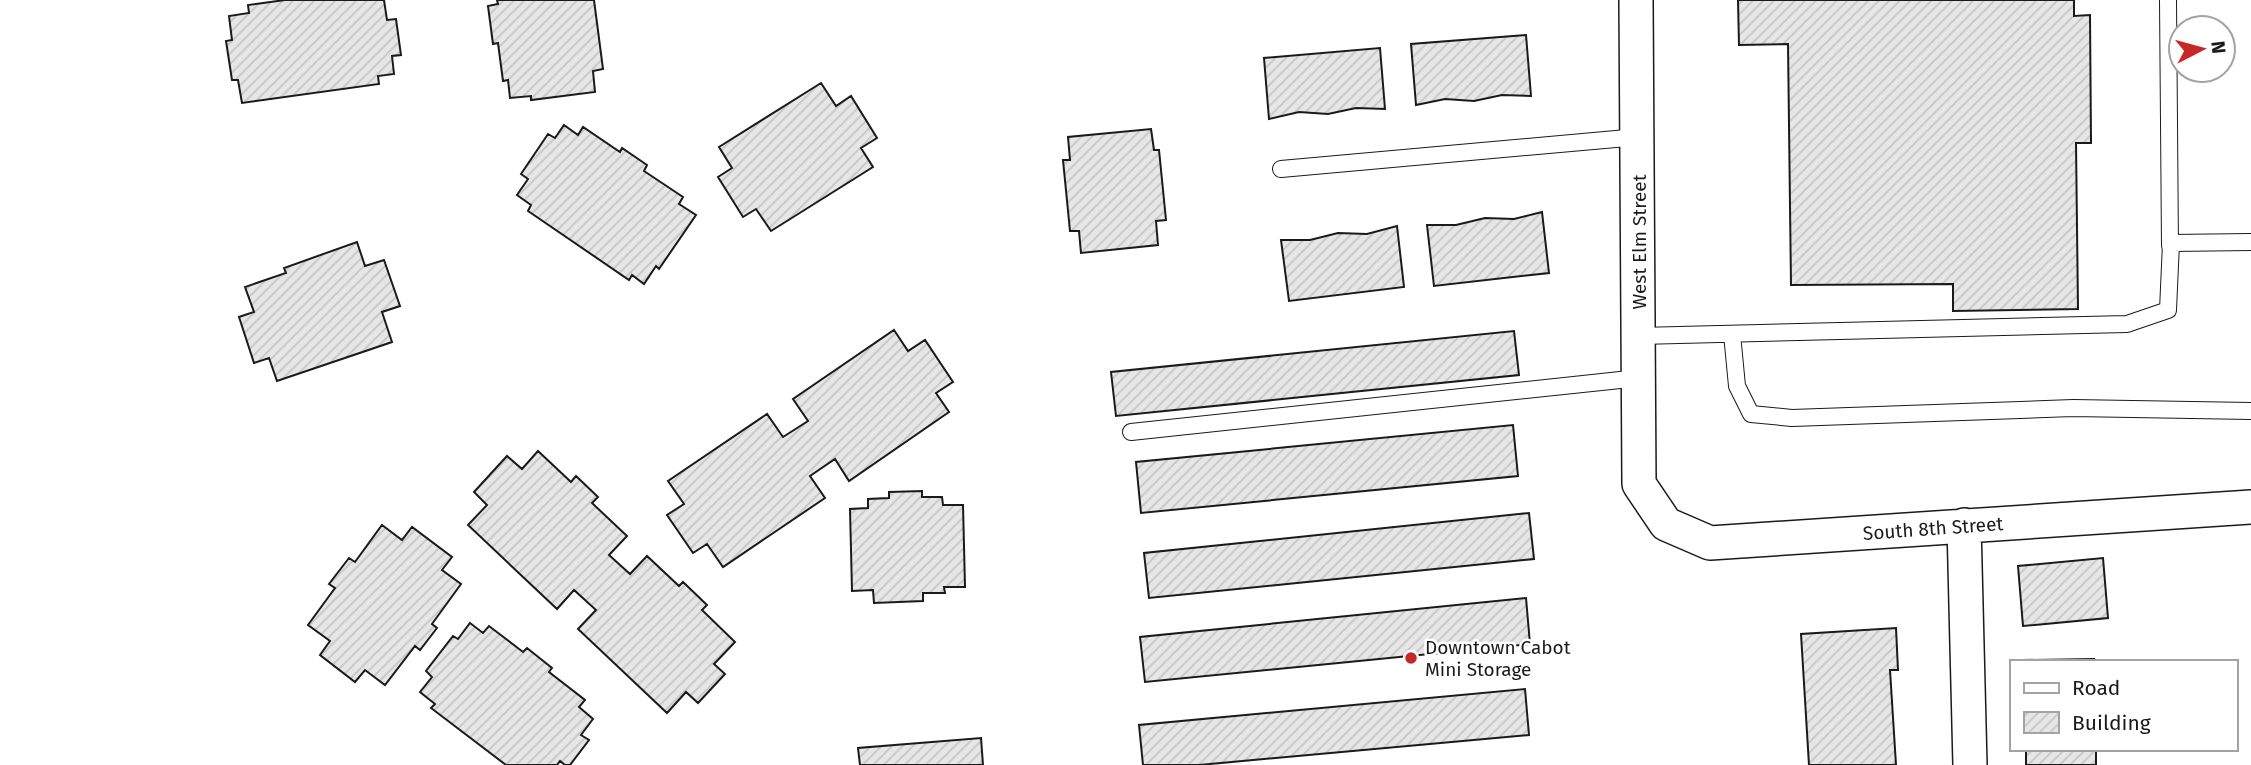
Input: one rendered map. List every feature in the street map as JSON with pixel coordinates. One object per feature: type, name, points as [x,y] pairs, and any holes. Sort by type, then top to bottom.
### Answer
[{"type":"street","name":"West Elm Street","points":[[1636,0],[1639,484]]},
{"type":"street","name":"South 8th Street","points":[[1639,484],[1666,524],[1710,543],[2251,507]]},
{"type":"street","points":[[1964,525],[1970,765]]},
{"type":"lane","points":[[2168,0],[2170,246],[2171,243],[2251,243]]},
{"type":"lane","points":[[1281,169],[1638,137]]},
{"type":"lane","points":[[1639,336],[2127,324],[2168,310],[2171,243]]},
{"type":"lane","points":[[1732,334],[1737,386],[1751,414],[1792,418],[2073,408],[2251,411]]},
{"type":"lane","points":[[1130,432],[1639,378]]},
{"type":"building","points":[[285,0],[384,0],[387,20],[396,19],[401,55],[392,56],[394,74],[378,76],[379,84],[242,103],[238,80],[232,80],[226,41],[232,40],[229,16],[249,13],[248,5]]},
{"type":"building","points":[[497,0],[594,0],[603,69],[593,71],[595,92],[531,100],[531,96],[510,98],[508,80],[503,81],[498,43],[493,44],[488,6],[498,4]]},
{"type":"building","points":[[1738,0],[2074,0],[2074,16],[2090,15],[2091,143],[2076,143],[2078,309],[1953,311],[1953,284],[1791,285],[1788,44],[1739,45]]},
{"type":"building","points":[[1526,35],[1531,96],[1502,95],[1474,101],[1445,99],[1416,105],[1411,44]]},
{"type":"building","points":[[1380,48],[1385,109],[1356,108],[1328,114],[1299,112],[1269,119],[1264,58]]},
{"type":"building","points":[[821,83],[836,106],[851,96],[877,138],[861,148],[873,167],[771,231],[756,209],[743,217],[718,177],[732,168],[719,147]]},
{"type":"building","points":[[564,125],[578,135],[583,127],[620,152],[622,148],[647,165],[644,171],[683,197],[679,204],[696,215],[659,269],[656,266],[644,284],[632,275],[629,280],[528,211],[531,205],[517,195],[528,179],[521,174],[548,134],[555,138]]},
{"type":"building","points":[[1151,129],[1154,150],[1159,150],[1166,220],[1156,221],[1158,245],[1081,253],[1079,231],[1070,231],[1063,160],[1070,160],[1068,137]]},
{"type":"building","points":[[1542,212],[1549,273],[1434,286],[1427,225],[1456,225],[1485,218],[1514,219]]},
{"type":"building","points":[[1397,226],[1404,287],[1289,301],[1281,240],[1310,240],[1338,233],[1367,234]]},
{"type":"building","points":[[357,242],[365,266],[384,260],[400,306],[382,312],[392,342],[277,381],[269,358],[254,363],[239,317],[254,312],[245,287],[286,273],[284,268]]},
{"type":"building","points":[[894,330],[908,351],[925,340],[953,382],[936,393],[949,412],[849,481],[835,459],[810,476],[825,498],[723,567],[707,544],[693,553],[667,515],[684,504],[668,481],[767,414],[783,437],[808,421],[793,399]]},
{"type":"building","points":[[1514,331],[1519,375],[1116,416],[1111,372]]},
{"type":"building","points":[[1513,425],[1518,476],[1141,513],[1136,462]]},
{"type":"building","points":[[538,451],[571,482],[576,476],[598,497],[592,503],[627,536],[609,555],[630,574],[647,556],[679,586],[683,582],[707,605],[702,610],[735,642],[714,664],[725,674],[698,703],[686,692],[667,713],[578,629],[596,610],[574,590],[557,609],[468,525],[487,505],[474,492],[507,456],[522,469]]},
{"type":"building","points":[[922,491],[922,497],[942,497],[943,505],[963,505],[965,587],[944,587],[945,593],[923,593],[923,601],[874,603],[873,590],[852,591],[850,509],[868,508],[868,499],[889,498],[889,492]]},
{"type":"building","points":[[1529,513],[1534,559],[1149,598],[1144,553]]},
{"type":"building","points":[[382,525],[402,540],[412,527],[452,557],[442,570],[461,584],[432,624],[437,628],[420,650],[415,646],[385,685],[365,670],[355,682],[320,655],[330,641],[308,625],[335,588],[329,584],[349,558],[355,562]]},
{"type":"building","points":[[2103,558],[2108,618],[2023,626],[2018,566]]},
{"type":"building","points":[[1526,598],[1530,644],[1145,682],[1140,637]]},
{"type":"building","points":[[470,623],[483,633],[489,626],[523,652],[527,648],[552,668],[549,672],[585,700],[579,707],[593,719],[581,735],[589,740],[570,765],[560,761],[557,765],[506,765],[431,708],[435,704],[420,692],[432,677],[426,671],[453,636],[458,639]]},
{"type":"building","points":[[1896,628],[1898,670],[1890,670],[1896,765],[1809,765],[1801,634]]},
{"type":"building","points":[[2094,659],[2094,660],[2024,660]]},
{"type":"building","points":[[1525,689],[1529,735],[1199,765],[1143,765],[1139,725]]},
{"type":"building","points":[[981,738],[983,765],[860,765],[858,748]]},
{"type":"building","points":[[2026,751],[2096,751],[2096,765],[2026,765]]},
{"type":"place","name":"Downtown Cabot Mini Storage","points":[[1411,658]]}]
